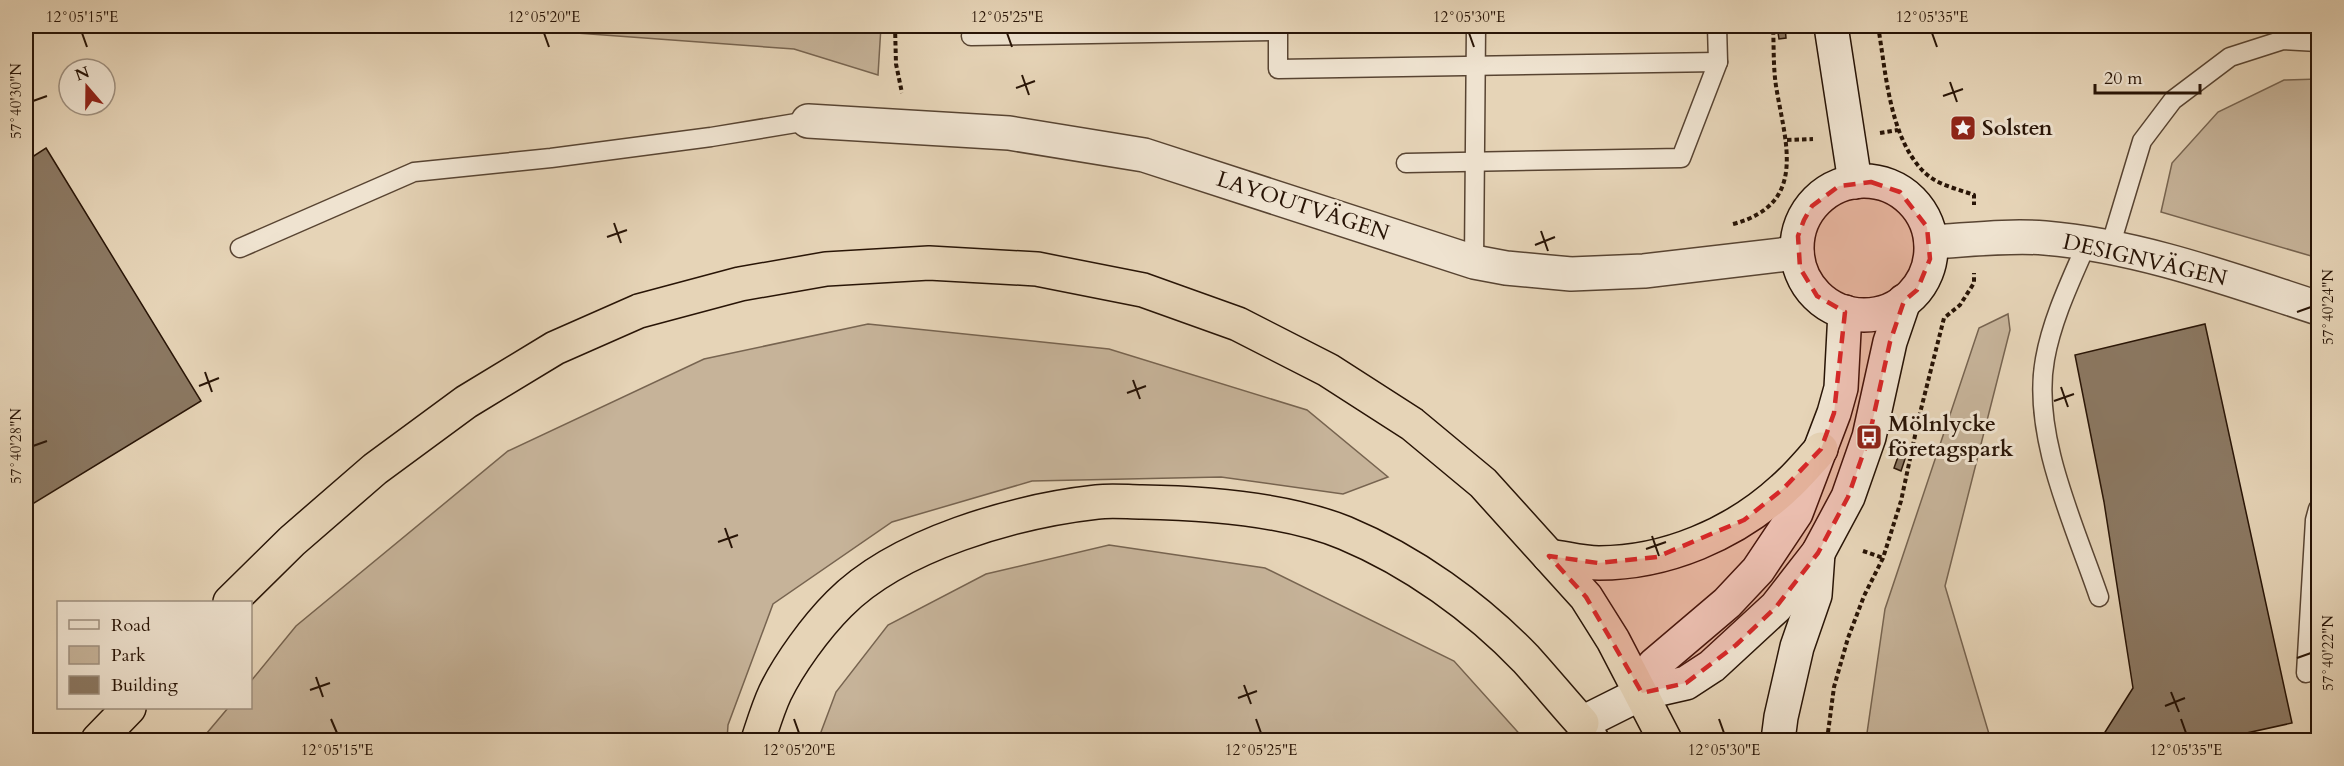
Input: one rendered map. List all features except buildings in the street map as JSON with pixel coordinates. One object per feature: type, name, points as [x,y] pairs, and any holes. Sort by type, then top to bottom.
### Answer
[{"type":"highway","points":[[232,601],[292,542],[375,469],[466,402],[555,348],[639,311],[740,284],[826,269],[929,263],[1037,269],[1143,290],[1238,324],[1328,370],[1412,424],[1483,483],[1586,597],[1614,640],[1665,741]]},
{"type":"highway","points":[[1549,556],[1598,563],[1657,557],[1701,541],[1744,520],[1783,489],[1821,448]]},
{"type":"highway","points":[[758,741],[775,693],[804,647],[840,603],[880,572],[925,548],[980,527],[1040,510],[1100,502],[1231,507],[1290,518],[1345,533],[1416,569],[1479,615],[1524,658],[1587,732]]},
{"type":"highway","points":[[98,741],[128,709]]},
{"type":"street","points":[[1831,26],[1855,182]]},
{"type":"street","name":"LAYOUTVÄGEN","points":[[808,122],[1009,133],[1144,155],[1474,262],[1506,268],[1571,274],[1644,271],[1797,253]]},
{"type":"street","points":[[1855,182],[1886,185],[1912,201],[1924,220],[1931,242],[1930,259],[1917,290],[1904,302],[1876,314],[1861,315],[1830,306],[1812,290],[1800,268],[1797,253],[1798,236],[1812,206],[1825,194],[1839,186],[1855,182]]},
{"type":"street","name":"DESIGNVÄGEN","points":[[1931,242],[2042,238],[2098,245],[2202,270],[2319,308]]},
{"type":"street","points":[[1587,732],[1642,693],[1686,683],[1712,666],[1776,607],[1818,554],[1848,497],[1869,437],[1890,342],[1904,302]]},
{"type":"street","points":[[1642,693],[1654,665],[1727,603],[1758,570],[1796,513],[1821,448],[1840,388],[1845,312]]},
{"type":"street","points":[[1778,741],[1781,717],[1797,647],[1815,595],[1818,554]]},
{"type":"lane","points":[[1474,262],[1476,26]]},
{"type":"lane","points":[[1406,163],[1681,159],[1718,62],[1717,26]]},
{"type":"lane","points":[[970,36],[1278,28],[1278,69],[1718,62]]},
{"type":"lane","points":[[2099,597],[2054,466],[2042,407],[2045,359],[2063,298],[2098,245],[2142,141],[2173,100],[2230,57],[2283,40],[2319,42]]},
{"type":"lane","points":[[240,248],[414,172],[551,158],[808,122]]},
{"type":"lane","points":[[2306,673],[2315,520],[2319,509]]},
{"type":"path","points":[[895,26],[896,64],[902,92],[916,127]]},
{"type":"path","points":[[1726,225],[1744,220],[1770,206],[1782,187],[1788,165],[1787,140],[1776,84],[1773,26]]},
{"type":"path","points":[[1863,551],[1884,558]]},
{"type":"highlighted area","points":[[1871,182],[1900,192],[1927,227],[1930,259],[1917,290],[1904,301],[1890,342],[1869,437],[1848,497],[1818,553],[1776,607],[1736,645],[1686,683],[1642,693],[1586,597],[1549,556],[1598,563],[1657,557],[1744,520],[1783,489],[1821,449],[1834,413],[1845,312],[1817,296],[1800,268],[1798,236],[1804,220],[1812,206],[1839,186]]},
{"type":"green space","points":[[480,26],[881,26],[878,75],[794,49]]},
{"type":"green space","points":[[2318,79],[2318,258],[2161,212],[2172,163],[2218,112],[2284,80]]},
{"type":"green space","points":[[2008,314],[2010,330],[1945,586],[1989,734],[1994,740],[1866,740],[1885,609],[1979,328]]},
{"type":"green space","points":[[868,324],[1109,349],[1307,410],[1388,477],[1343,494],[1221,477],[1032,481],[892,522],[773,604],[728,725],[727,740],[201,740],[227,709],[252,709],[252,680],[296,626],[508,451],[704,359]]},
{"type":"green space","points":[[1109,545],[1265,568],[1454,661],[1525,740],[818,740],[836,692],[888,625],[986,574]]},
{"type":"place","name":"Solsten","points":[[1963,128]]},
{"type":"place","name":"Mölnlycke företagspark","points":[[1869,437]]}]
